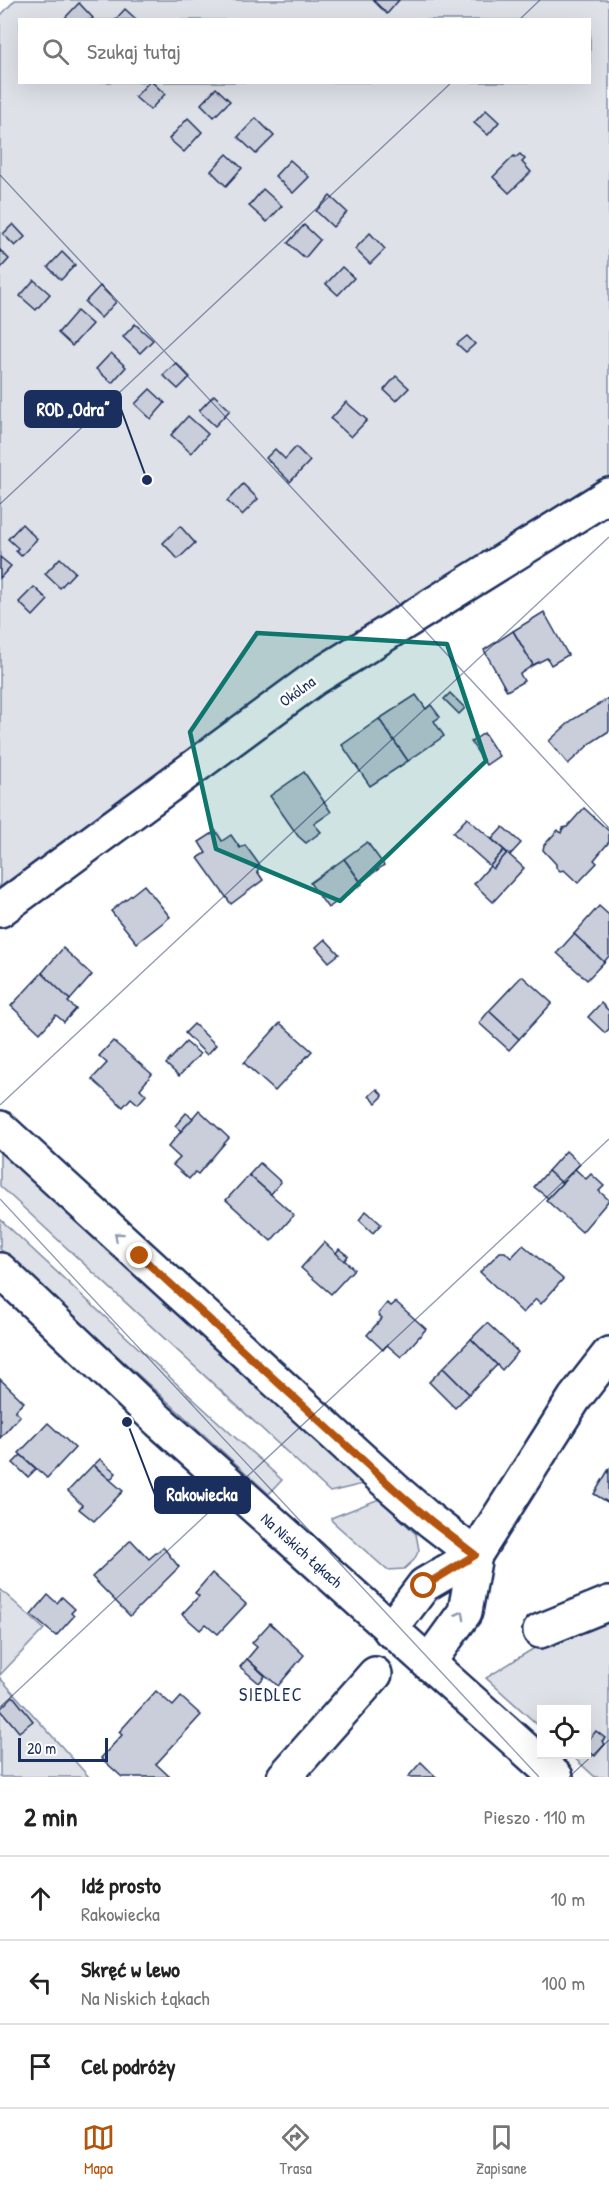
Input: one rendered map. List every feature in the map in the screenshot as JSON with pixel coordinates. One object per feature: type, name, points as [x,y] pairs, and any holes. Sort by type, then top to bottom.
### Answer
[{"type":"street","name":"Okólna","points":[[0,910],[315,678],[609,495]]},
{"type":"street","points":[[0,1128],[393,1488],[475,1555]]},
{"type":"street","name":"Na Niskich Łąkach","points":[[0,1270],[159,1420],[556,1777]]},
{"type":"street","points":[[428,1663],[465,1612],[475,1555],[574,1399],[609,1354]]},
{"type":"street","points":[[390,1630],[424,1586],[475,1555]]},
{"type":"street","points":[[540,1631],[609,1603]]},
{"type":"street","points":[[284,1777],[375,1674]]},
{"type":"highlighted area","points":[[257,633],[447,644],[486,761],[340,901],[216,849],[190,732]]},
{"type":"shaded area","points":[[15,0],[609,0],[609,483],[0,896],[0,16]]},
{"type":"shaded area","points":[[0,1142],[371,1482],[330,1492],[0,1186]]},
{"type":"shaded area","points":[[0,1219],[282,1480],[269,1494],[0,1249]]},
{"type":"shaded area","points":[[379,1499],[416,1534],[419,1550],[414,1560],[404,1569],[387,1570],[332,1521],[331,1518]]},
{"type":"shaded area","points":[[0,1589],[44,1629],[0,1675]]},
{"type":"shaded area","points":[[609,1614],[609,1777],[595,1777],[575,1759],[591,1759],[591,1705],[537,1705],[537,1724],[486,1678],[536,1647]]},
{"type":"shaded area","points":[[0,1678],[89,1777],[0,1777]]},
{"type":"building","points":[[373,0],[399,0],[387,14]]},
{"type":"building","points":[[79,3],[93,18],[65,18]]},
{"type":"building","points":[[125,9],[135,18],[117,18]]},
{"type":"building","points":[[147,84],[154,84],[165,94],[150,110],[135,97]]},
{"type":"building","points":[[216,88],[230,101],[214,117],[201,104]]},
{"type":"building","points":[[486,110],[499,122],[488,135],[474,123]]},
{"type":"building","points":[[188,118],[202,132],[184,152],[169,139]]},
{"type":"building","points":[[256,118],[274,136],[256,154],[238,137]]},
{"type":"building","points":[[227,154],[242,168],[226,186],[211,171]]},
{"type":"building","points":[[520,154],[525,159],[522,162],[531,172],[509,193],[493,177],[514,156],[515,158]]},
{"type":"building","points":[[290,160],[309,177],[293,193],[275,176]]},
{"type":"building","points":[[263,189],[282,206],[267,222],[249,206]]},
{"type":"building","points":[[330,196],[347,212],[333,227],[316,211]]},
{"type":"building","points":[[13,224],[25,237],[15,246],[3,234]]},
{"type":"building","points":[[304,225],[320,240],[305,258],[288,243]]},
{"type":"building","points":[[370,233],[385,249],[370,264],[355,249]]},
{"type":"building","points":[[0,250],[9,259],[0,269]]},
{"type":"building","points":[[62,252],[75,265],[61,280],[48,267]]},
{"type":"building","points":[[342,267],[354,278],[338,295],[326,284]]},
{"type":"building","points":[[34,280],[50,294],[36,310],[20,296]]},
{"type":"building","points":[[100,286],[116,302],[101,318],[85,302]]},
{"type":"building","points":[[77,311],[92,324],[72,346],[58,333]]},
{"type":"building","points":[[135,324],[153,340],[140,353],[123,337]]},
{"type":"building","points":[[467,336],[475,344],[466,352],[457,344]]},
{"type":"building","points":[[111,353],[126,367],[112,383],[96,369]]},
{"type":"building","points":[[176,363],[190,377],[178,389],[163,375]]},
{"type":"building","points":[[396,376],[409,388],[396,401],[384,390]]},
{"type":"building","points":[[150,389],[165,403],[151,419],[135,404]]},
{"type":"building","points":[[214,395],[230,410],[215,426],[199,411]]},
{"type":"building","points":[[346,402],[367,420],[351,437],[331,419]]},
{"type":"building","points":[[188,416],[208,434],[191,453],[171,435]]},
{"type":"building","points":[[296,447],[310,461],[290,482],[266,458],[275,449],[285,459]]},
{"type":"building","points":[[243,484],[258,499],[242,515],[227,501]]},
{"type":"building","points":[[22,524],[37,539],[21,556],[16,551],[18,548],[8,539]]},
{"type":"building","points":[[180,526],[195,543],[178,559],[163,543]]},
{"type":"building","points":[[0,557],[11,566],[0,578]]},
{"type":"building","points":[[60,558],[75,572],[60,588],[45,574]]},
{"type":"building","points":[[34,587],[48,600],[33,616],[19,602]]},
{"type":"building","points":[[544,612],[568,655],[551,665],[547,658],[533,665],[513,631]]},
{"type":"building","points":[[513,631],[533,665],[520,674],[524,681],[507,691],[484,650]]},
{"type":"building","points":[[450,693],[465,708],[459,714],[444,699]]},
{"type":"building","points":[[416,695],[426,709],[431,705],[440,717],[434,721],[444,736],[408,761],[379,719]]},
{"type":"building","points":[[609,698],[609,731],[592,742],[568,764],[549,741],[572,720]]},
{"type":"building","points":[[379,719],[408,761],[370,786],[342,745]]},
{"type":"building","points":[[484,733],[499,756],[486,765],[471,742]]},
{"type":"building","points":[[304,772],[331,812],[314,824],[321,832],[306,843],[298,836],[270,796]]},
{"type":"building","points":[[584,808],[609,831],[609,842],[594,860],[597,863],[578,883],[564,870],[560,871],[543,850],[544,845],[558,830],[561,833],[563,828],[567,827]]},
{"type":"building","points":[[467,818],[504,850],[490,866],[453,833]]},
{"type":"building","points":[[503,827],[521,843],[510,855],[492,839]]},
{"type":"building","points":[[216,831],[222,841],[231,835],[240,848],[245,845],[261,867],[257,871],[263,880],[231,904],[198,858],[206,853],[199,842]]},
{"type":"building","points":[[367,842],[384,865],[361,882],[344,859]]},
{"type":"building","points":[[504,850],[507,853],[493,869],[490,866]]},
{"type":"building","points":[[505,851],[524,868],[493,902],[474,884],[490,866],[493,869],[507,853]]},
{"type":"building","points":[[344,859],[362,884],[328,908],[310,883]]},
{"type":"building","points":[[144,885],[170,917],[137,943],[111,911]]},
{"type":"building","points":[[599,906],[609,915],[609,956],[604,962],[574,934]]},
{"type":"building","points":[[574,934],[604,962],[587,980],[557,953]]},
{"type":"building","points":[[325,939],[339,954],[329,962],[316,947]]},
{"type":"building","points":[[63,948],[92,975],[70,1000],[42,973]]},
{"type":"building","points":[[42,973],[70,1000],[68,1002],[76,1009],[64,1022],[56,1015],[40,1033],[11,1006]]},
{"type":"building","points":[[522,976],[552,1003],[519,1039],[489,1011]]},
{"type":"building","points":[[601,1003],[609,1011],[609,1029],[605,1033],[588,1017]]},
{"type":"building","points":[[489,1011],[519,1039],[509,1050],[479,1023]]},
{"type":"building","points":[[280,1023],[312,1051],[275,1091],[244,1063]]},
{"type":"building","points":[[194,1024],[216,1045],[207,1055],[185,1033]]},
{"type":"building","points":[[113,1041],[152,1074],[140,1089],[146,1095],[138,1104],[131,1098],[123,1107],[92,1079],[107,1063],[99,1056]]},
{"type":"building","points":[[186,1042],[200,1054],[179,1076],[166,1064]]},
{"type":"building","points":[[377,1089],[383,1096],[376,1103],[369,1096]]},
{"type":"building","points":[[199,1110],[229,1138],[198,1174],[195,1172],[189,1179],[173,1165],[180,1158],[168,1147]]},
{"type":"building","points":[[186,1113],[193,1118],[181,1131],[175,1126]]},
{"type":"building","points":[[566,1151],[580,1164],[562,1183],[548,1171]]},
{"type":"building","points":[[260,1163],[281,1182],[271,1194],[249,1175]]},
{"type":"building","points":[[575,1169],[586,1179],[591,1174],[604,1186],[599,1191],[609,1200],[582,1232],[546,1200]]},
{"type":"building","points":[[548,1171],[562,1183],[548,1198],[534,1187]]},
{"type":"building","points":[[249,1175],[294,1215],[271,1241],[226,1200]]},
{"type":"building","points":[[366,1211],[381,1224],[373,1233],[359,1220]]},
{"type":"building","points":[[324,1242],[354,1269],[331,1294],[301,1268]]},
{"type":"building","points":[[523,1245],[563,1279],[541,1304],[536,1299],[523,1313],[480,1272],[500,1252],[505,1252],[511,1258]]},
{"type":"building","points":[[339,1249],[348,1256],[344,1261],[336,1253]]},
{"type":"building","points":[[396,1302],[426,1329],[401,1357],[387,1345],[383,1350],[367,1335],[382,1318],[378,1314],[387,1303],[391,1306]]},
{"type":"building","points":[[487,1323],[518,1352],[502,1370],[471,1339]]},
{"type":"building","points":[[471,1339],[497,1365],[469,1394],[443,1368]]},
{"type":"building","points":[[443,1368],[469,1394],[455,1408],[429,1382]]},
{"type":"building","points":[[0,1379],[24,1402],[15,1411],[20,1416],[0,1438]]},
{"type":"building","points":[[48,1423],[75,1448],[47,1478],[19,1453]]},
{"type":"building","points":[[21,1455],[36,1469],[28,1477],[13,1463]]},
{"type":"building","points":[[100,1459],[116,1473],[110,1480],[94,1465]]},
{"type":"building","points":[[93,1465],[123,1491],[94,1521],[79,1509],[82,1505],[68,1491]]},
{"type":"building","points":[[609,1469],[609,1503],[594,1494]]},
{"type":"building","points":[[131,1540],[149,1559],[163,1547],[179,1567],[130,1616],[92,1577]]},
{"type":"building","points":[[212,1573],[246,1604],[218,1634],[206,1624],[200,1630],[182,1614],[199,1596],[195,1593]]},
{"type":"building","points":[[48,1595],[57,1603],[62,1597],[75,1609],[71,1613],[74,1616],[56,1636],[31,1615]]},
{"type":"building","points":[[270,1623],[304,1655],[278,1686],[247,1659],[257,1647],[252,1643]]},
{"type":"building","points":[[247,1659],[265,1676],[259,1683],[240,1667]]},
{"type":"building","points":[[156,1691],[173,1706],[181,1697],[201,1715],[156,1764],[170,1777],[122,1777],[101,1758],[122,1735],[119,1732]]},
{"type":"building","points":[[13,1696],[33,1721],[19,1732],[0,1709]]},
{"type":"building","points":[[596,1731],[605,1738],[602,1741],[605,1744],[595,1756],[591,1753],[591,1737]]},
{"type":"building","points":[[421,1762],[435,1776],[437,1777],[408,1777]]},
{"type":"place","name":"ROD „Odra”","points":[[147,480]]},
{"type":"place","name":"Rakowiecka","points":[[127,1422]]},
{"type":"district","name":"SIEDLEC","points":[[271,1695]]},
{"type":"route","points":[[140,1256],[393,1488],[475,1555],[424,1586]]}]
